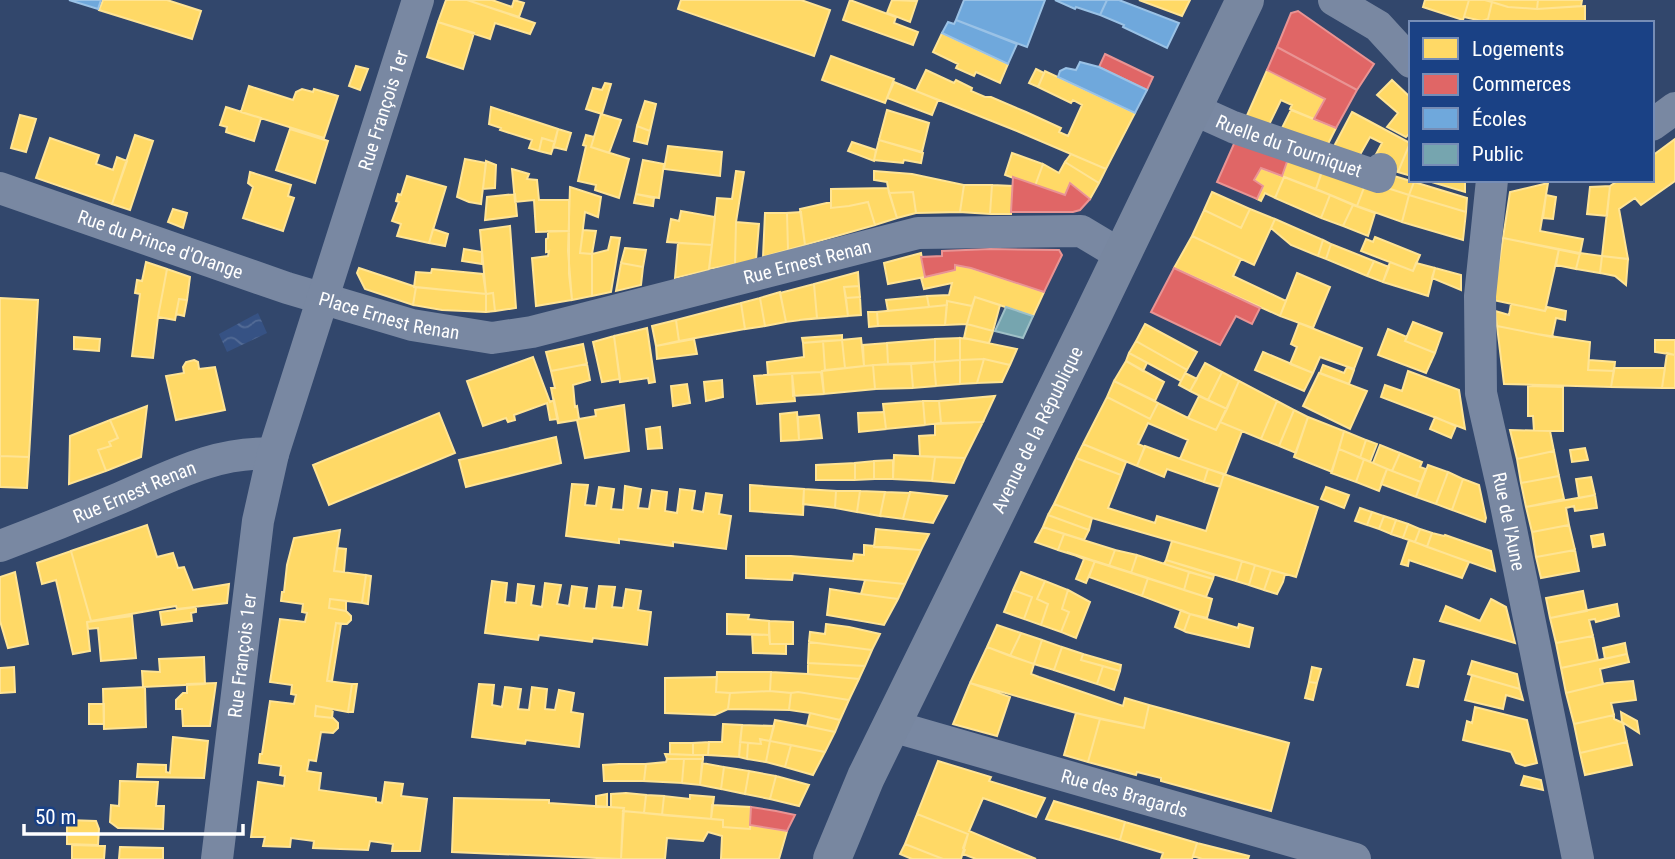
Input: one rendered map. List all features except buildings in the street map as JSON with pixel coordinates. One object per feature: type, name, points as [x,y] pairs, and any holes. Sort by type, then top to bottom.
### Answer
[{"type":"main road","name":"Avenue de la République","points":[[832,859],[866,777],[1245,0]]},
{"type":"street","name":"Rue François 1er","points":[[321,300],[418,0]]},
{"type":"street","points":[[1334,0],[1378,26],[1409,60]]},
{"type":"street","points":[[1654,124],[1675,108]]},
{"type":"street","name":"Ruelle du Tourniquet","points":[[1193,109],[1233,127],[1379,177],[1381,169]]},
{"type":"street","name":"Rue de l'Aune","points":[[1492,182],[1480,296],[1481,393],[1578,859]]},
{"type":"street","name":"Rue du Prince d'Orange","points":[[0,188],[321,300]]},
{"type":"street","name":"Rue Ernest Renan","points":[[492,338],[532,332],[918,233],[1081,231],[1121,255]]},
{"type":"street","name":"Place Ernest Renan","points":[[272,454],[321,300],[412,325],[492,338]]},
{"type":"street","name":"Rue Ernest Renan","points":[[0,546],[210,460],[254,452],[272,454]]},
{"type":"street","name":"Rue François 1er","points":[[218,859],[258,522],[272,454]]},
{"type":"street","name":"Rue des Bragards","points":[[892,726],[1355,859]]},
{"type":"water","points":[[258,313],[267,333],[227,352],[219,334]]}]
